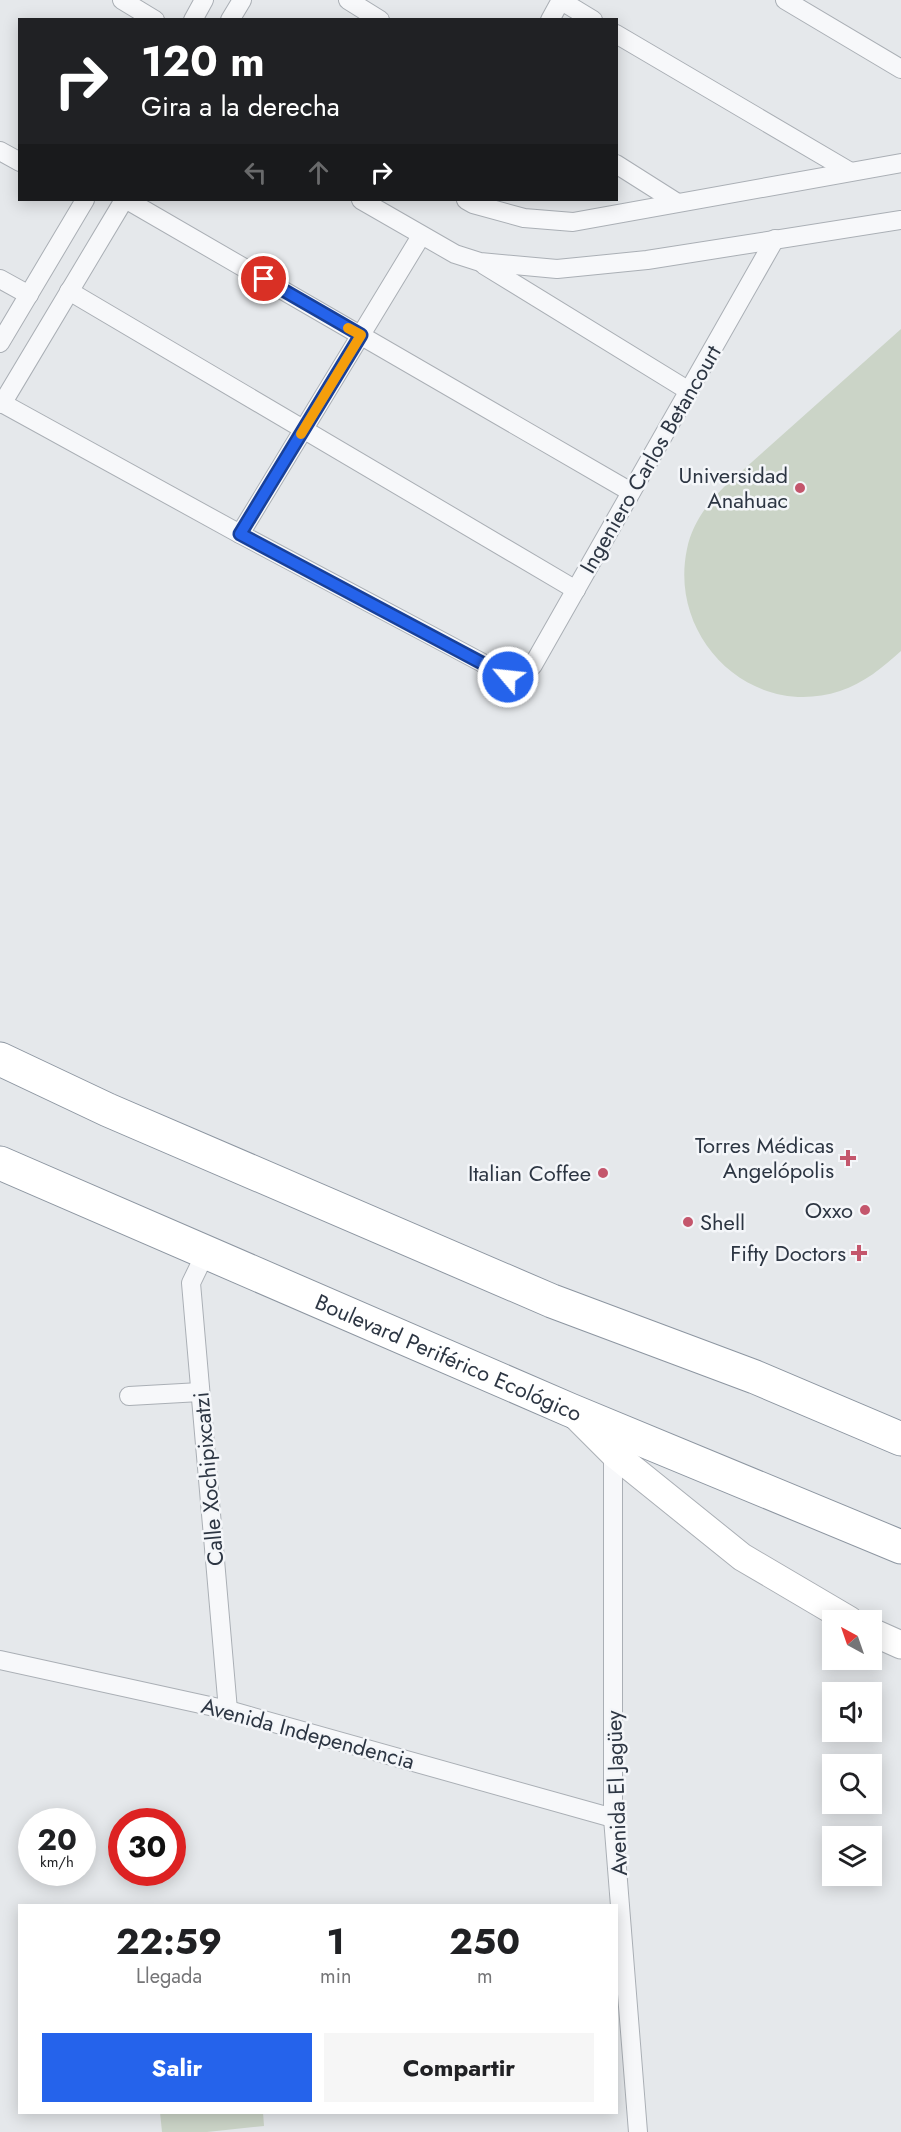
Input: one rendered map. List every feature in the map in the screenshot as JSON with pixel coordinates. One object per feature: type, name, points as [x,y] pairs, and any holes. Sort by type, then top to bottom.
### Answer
[{"type":"highway","points":[[0,1059],[108,1110],[552,1301],[754,1377],[901,1439]]},
{"type":"highway","name":"Boulevard Periférico Ecológico","points":[[0,1163],[570,1410],[901,1547]]},
{"type":"street","points":[[122,0],[151,18]]},
{"type":"street","points":[[194,18],[204,0]]},
{"type":"street","points":[[231,18],[242,0]]},
{"type":"street","points":[[348,0],[377,18]]},
{"type":"street","points":[[551,18],[561,0],[590,18]]},
{"type":"street","points":[[785,0],[901,69]]},
{"type":"street","points":[[618,34],[849,171]]},
{"type":"street","points":[[0,152],[18,161]]},
{"type":"street","points":[[468,201],[524,218],[573,222],[901,163]]},
{"type":"street","points":[[618,165],[676,202]]},
{"type":"street","points":[[0,343],[85,201]]},
{"type":"street","points":[[124,201],[1,403],[240,534],[422,236]]},
{"type":"street","points":[[127,201],[631,492]]},
{"type":"street","points":[[363,201],[455,254],[480,262],[557,269],[647,260],[901,220]]},
{"type":"street","name":"Ingeniero Carlos Betancourt","points":[[240,534],[508,677],[523,677],[533,665],[775,239]]},
{"type":"street","points":[[480,262],[688,391]]},
{"type":"street","points":[[0,279],[29,295]]},
{"type":"street","points":[[69,291],[576,590]]},
{"type":"street","name":"Calle Xochipixcatzi","points":[[206,1252],[191,1283],[228,1710]]},
{"type":"street","points":[[129,1396],[200,1392]]},
{"type":"street","points":[[570,1410],[613,1453],[742,1557],[832,1610]]},
{"type":"street","name":"Avenida El Jagüey","points":[[613,1453],[613,1818],[638,2132]]},
{"type":"street","points":[[882,1637],[901,1646]]},
{"type":"street","name":"Avenida Independencia","points":[[0,1659],[228,1710],[613,1818]]},
{"type":"shaded area","points":[[901,329],[901,651],[857,684],[840,691],[807,697],[776,694],[747,682],[723,664],[704,641],[690,613],[684,582],[687,549],[692,531],[701,515],[724,487]]},
{"type":"shaded area","points":[[160,2114],[263,2114],[264,2126],[207,2132],[162,2132]]},
{"type":"slow traffic","points":[[301,434],[361,335],[348,328]]},
{"type":"place","name":"Universidad Anahuac","points":[[800,488]]},
{"type":"place","name":"Torres Médicas Angelópolis","points":[[848,1158]]},
{"type":"place","name":"Italian Coffee","points":[[603,1173]]},
{"type":"place","name":"Oxxo","points":[[865,1210]]},
{"type":"place","name":"Shell","points":[[688,1222]]},
{"type":"place","name":"Fifty Doctors","points":[[859,1253]]},
{"type":"route","points":[[264,279],[361,335],[240,534],[508,677]]}]
